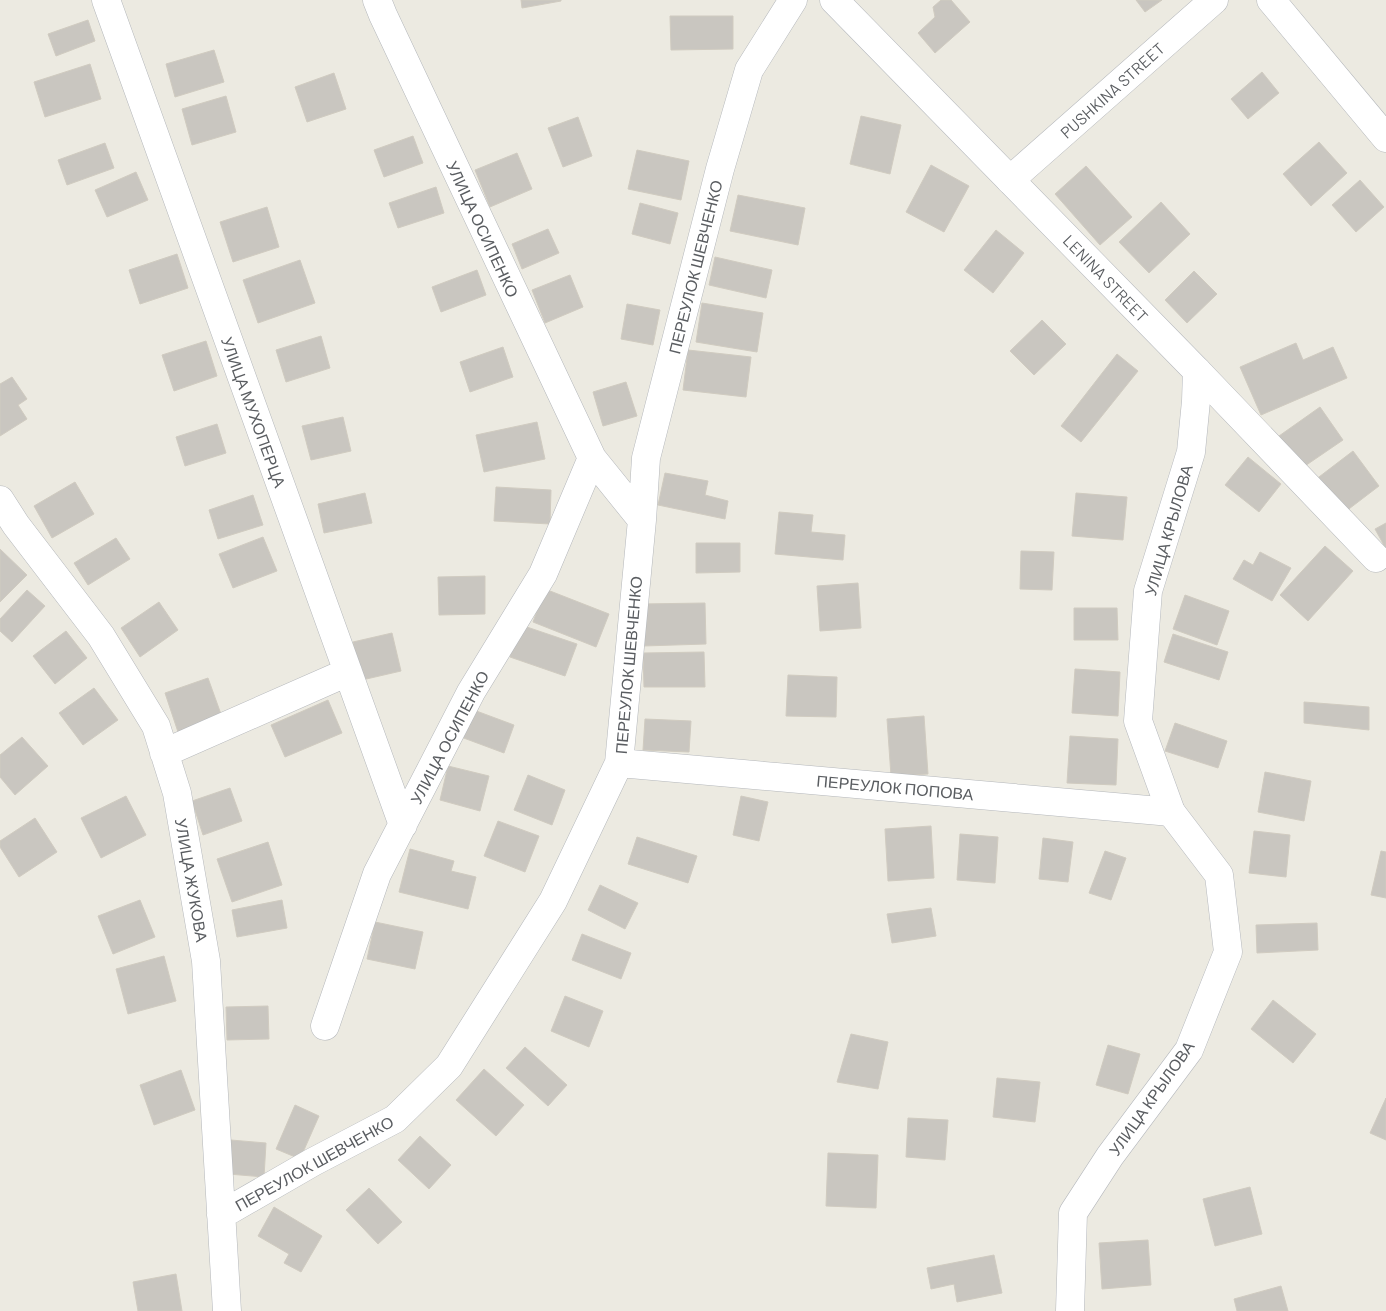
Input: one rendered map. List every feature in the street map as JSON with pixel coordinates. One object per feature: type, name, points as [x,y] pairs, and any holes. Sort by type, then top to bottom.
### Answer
[{"type":"street","name":"УЛИЦА МУХОПЕРЦА","points":[[106,0],[402,824]]},
{"type":"street","name":"УЛИЦА ОСИПЕНКО","points":[[377,0],[592,458],[642,520]]},
{"type":"street","name":"ПЕРЕУЛОК ШЕВЧЕНКО","points":[[221,1215],[313,1162],[395,1119],[449,1066],[553,902],[619,764],[646,458],[720,169],[749,70],[793,0]]},
{"type":"street","name":"LENINA STREET","points":[[834,0],[1376,558]]},
{"type":"street","name":"PUSHKINA STREET","points":[[1010,180],[1214,0]]},
{"type":"street","points":[[1271,0],[1386,138]]},
{"type":"street","name":"УЛИЦА КРЫЛОВА","points":[[1070,1311],[1073,1213],[1110,1156],[1189,1050],[1228,952],[1219,875],[1171,812],[1138,721],[1148,591],[1191,452],[1196,400],[1196,372]]},
{"type":"street","name":"УЛИЦА ОСИПЕНКО","points":[[325,1026],[377,874],[471,692],[543,574],[592,458]]},
{"type":"street","name":"УЛИЦА ЖУКОВА","points":[[0,500],[16,525],[101,636],[156,726],[177,793],[206,961],[227,1311]]},
{"type":"street","points":[[164,752],[348,672]]},
{"type":"street","name":"ПЕРЕУЛОК ПОПОВА","points":[[619,764],[1171,812]]},
{"type":"building","points":[[521,0],[561,0],[561,1],[522,8]]},
{"type":"building","points":[[941,0],[951,0],[970,22],[935,53],[918,33],[935,17],[933,7]]},
{"type":"building","points":[[1136,0],[1162,0],[1145,12]]},
{"type":"building","points":[[670,16],[733,16],[733,49],[671,50]]},
{"type":"building","points":[[88,20],[95,41],[56,56],[48,34]]},
{"type":"building","points":[[214,50],[224,82],[175,97],[166,64]]},
{"type":"building","points":[[90,64],[101,99],[45,117],[34,82]]},
{"type":"building","points":[[1262,72],[1279,93],[1248,119],[1231,99]]},
{"type":"building","points":[[334,73],[346,109],[307,122],[295,87]]},
{"type":"building","points":[[226,96],[236,132],[192,145],[182,109]]},
{"type":"building","points":[[861,116],[901,125],[890,174],[850,164]]},
{"type":"building","points":[[578,117],[592,156],[563,167],[548,128]]},
{"type":"building","points":[[413,136],[423,163],[384,177],[374,150]]},
{"type":"building","points":[[1319,142],[1347,173],[1311,206],[1283,174]]},
{"type":"building","points":[[105,143],[114,168],[67,185],[58,160]]},
{"type":"building","points":[[637,150],[689,161],[681,200],[628,189]]},
{"type":"building","points":[[517,153],[532,189],[490,207],[475,170]]},
{"type":"building","points":[[931,165],[969,186],[944,232],[906,212]]},
{"type":"building","points":[[1086,166],[1132,217],[1100,245],[1055,194]]},
{"type":"building","points":[[136,172],[148,200],[107,217],[95,190]]},
{"type":"building","points":[[1360,180],[1384,207],[1356,232],[1332,205]]},
{"type":"building","points":[[436,187],[444,213],[398,228],[389,203]]},
{"type":"building","points":[[738,195],[805,208],[798,245],[730,231]]},
{"type":"building","points":[[1161,202],[1190,234],[1149,273],[1119,242]]},
{"type":"building","points":[[640,203],[678,213],[670,244],[632,234]]},
{"type":"building","points":[[267,207],[279,247],[233,262],[220,222]]},
{"type":"building","points":[[548,229],[559,253],[522,269],[512,244]]},
{"type":"building","points":[[996,230],[1024,253],[993,293],[964,270]]},
{"type":"building","points":[[177,254],[188,288],[140,304],[129,270]]},
{"type":"building","points":[[715,257],[772,270],[766,298],[709,285]]},
{"type":"building","points":[[300,260],[315,303],[258,323],[243,280]]},
{"type":"building","points":[[477,270],[486,295],[441,312],[432,287]]},
{"type":"building","points":[[1194,271],[1217,294],[1187,323],[1165,300]]},
{"type":"building","points":[[570,275],[583,307],[545,323],[532,290]]},
{"type":"building","points":[[702,303],[763,313],[757,352],[696,342]]},
{"type":"building","points":[[627,304],[660,310],[653,345],[621,339]]},
{"type":"building","points":[[1042,320],[1066,344],[1034,375],[1010,351]]},
{"type":"building","points":[[321,336],[330,368],[286,382],[276,350]]},
{"type":"building","points":[[206,341],[217,376],[174,391],[162,355]]},
{"type":"building","points":[[1296,343],[1303,360],[1333,347],[1347,378],[1261,415],[1240,367]]},
{"type":"building","points":[[503,347],[513,377],[470,392],[460,362]]},
{"type":"building","points":[[688,350],[751,357],[746,397],[683,390]]},
{"type":"building","points":[[1117,354],[1138,371],[1081,442],[1061,426]]},
{"type":"building","points":[[12,377],[27,399],[18,405],[27,419],[0,436],[0,384]]},
{"type":"building","points":[[626,382],[637,416],[603,426],[593,392]]},
{"type":"building","points":[[1320,407],[1343,440],[1302,468],[1279,436]]},
{"type":"building","points":[[343,417],[351,451],[311,460],[302,426]]},
{"type":"building","points":[[537,422],[545,459],[484,472],[476,435]]},
{"type":"building","points":[[217,424],[226,453],[185,466],[176,437]]},
{"type":"building","points":[[1353,451],[1379,486],[1341,515],[1315,480]]},
{"type":"building","points":[[1248,457],[1281,484],[1259,512],[1225,485]]},
{"type":"building","points":[[665,473],[708,481],[705,495],[728,501],[725,519],[658,505]]},
{"type":"building","points":[[75,482],[94,514],[52,538],[34,506]]},
{"type":"building","points":[[496,487],[551,490],[550,524],[494,521]]},
{"type":"building","points":[[365,493],[372,523],[324,533],[318,504]]},
{"type":"building","points":[[1076,493],[1127,497],[1123,540],[1072,536]]},
{"type":"building","points":[[253,495],[263,525],[218,539],[209,510]]},
{"type":"building","points":[[779,512],[813,515],[811,532],[845,535],[843,560],[775,554]]},
{"type":"building","points":[[1386,523],[1386,549],[1375,529]]},
{"type":"building","points":[[263,537],[277,571],[233,588],[219,554]]},
{"type":"building","points":[[116,538],[130,559],[88,585],[74,563]]},
{"type":"building","points":[[696,543],[740,543],[740,572],[696,573]]},
{"type":"building","points":[[1325,546],[1353,571],[1308,621],[1280,595]]},
{"type":"building","points":[[0,549],[27,575],[0,602]]},
{"type":"building","points":[[1021,551],[1054,552],[1052,590],[1020,589]]},
{"type":"building","points":[[1260,552],[1291,568],[1272,601],[1233,579],[1244,560],[1253,565]]},
{"type":"building","points":[[485,576],[485,614],[439,615],[438,577]]},
{"type":"building","points":[[858,583],[861,628],[820,631],[817,586]]},
{"type":"building","points":[[545,589],[609,614],[596,647],[533,622]]},
{"type":"building","points":[[27,590],[45,606],[12,642],[0,631],[0,619]]},
{"type":"building","points":[[1185,595],[1229,611],[1217,645],[1173,629]]},
{"type":"building","points":[[159,602],[178,630],[140,657],[121,628]]},
{"type":"building","points":[[705,603],[706,644],[643,646],[641,604]]},
{"type":"building","points":[[1074,608],[1117,608],[1118,640],[1074,640]]},
{"type":"building","points":[[521,625],[577,644],[565,676],[510,657]]},
{"type":"building","points":[[66,631],[87,658],[55,684],[33,656]]},
{"type":"building","points":[[392,633],[401,671],[362,680],[353,642]]},
{"type":"building","points":[[1173,634],[1228,652],[1219,680],[1164,662]]},
{"type":"building","points":[[704,652],[705,687],[644,687],[643,653]]},
{"type":"building","points":[[1075,669],[1120,672],[1118,716],[1072,713]]},
{"type":"building","points":[[788,675],[837,677],[836,717],[786,716]]},
{"type":"building","points":[[208,678],[222,717],[178,732],[165,693]]},
{"type":"building","points":[[94,688],[118,720],[83,745],[59,713]]},
{"type":"building","points":[[328,700],[342,733],[285,757],[271,725]]},
{"type":"building","points":[[1304,702],[1369,707],[1369,730],[1304,723]]},
{"type":"building","points":[[471,709],[514,725],[504,753],[461,737]]},
{"type":"building","points":[[924,716],[928,774],[891,776],[887,719]]},
{"type":"building","points":[[645,719],[691,721],[689,752],[643,750]]},
{"type":"building","points":[[1175,723],[1227,741],[1218,768],[1165,751]]},
{"type":"building","points":[[1070,736],[1118,739],[1116,785],[1067,783]]},
{"type":"building","points":[[22,737],[48,766],[15,795],[0,777],[0,755]]},
{"type":"building","points":[[448,766],[489,776],[480,811],[440,800]]},
{"type":"building","points":[[1265,772],[1311,781],[1304,821],[1258,812]]},
{"type":"building","points":[[528,775],[565,790],[552,825],[514,810]]},
{"type":"building","points":[[230,788],[242,821],[203,835],[192,801]]},
{"type":"building","points":[[126,796],[146,835],[101,858],[81,818]]},
{"type":"building","points":[[741,796],[768,802],[759,841],[733,835]]},
{"type":"building","points":[[35,818],[57,852],[19,877],[0,847],[0,841]]},
{"type":"building","points":[[498,821],[539,836],[525,872],[484,856]]},
{"type":"building","points":[[931,826],[934,878],[888,881],[885,829]]},
{"type":"building","points":[[1254,831],[1290,835],[1286,877],[1249,873]]},
{"type":"building","points":[[960,834],[998,837],[995,883],[957,880]]},
{"type":"building","points":[[637,837],[697,856],[688,883],[628,864]]},
{"type":"building","points":[[1043,838],[1073,842],[1068,882],[1039,879]]},
{"type":"building","points":[[268,842],[282,885],[232,902],[217,859]]},
{"type":"building","points":[[410,849],[454,861],[451,871],[476,877],[468,909],[399,892]]},
{"type":"building","points":[[1105,851],[1126,858],[1111,900],[1089,893]]},
{"type":"building","points":[[1381,851],[1386,852],[1386,898],[1371,895]]},
{"type":"building","points":[[600,885],[638,903],[625,929],[588,910]]},
{"type":"building","points":[[140,900],[155,937],[113,954],[98,916]]},
{"type":"building","points":[[282,900],[287,928],[237,937],[232,910]]},
{"type":"building","points":[[931,908],[936,936],[892,943],[887,914]]},
{"type":"building","points":[[375,922],[423,932],[415,969],[367,959]]},
{"type":"building","points":[[1317,923],[1318,950],[1257,953],[1256,925]]},
{"type":"building","points":[[582,934],[631,953],[621,979],[572,960]]},
{"type":"building","points":[[164,956],[176,1001],[128,1014],[116,969]]},
{"type":"building","points":[[565,996],[603,1011],[589,1047],[551,1031]]},
{"type":"building","points":[[1273,1000],[1316,1034],[1293,1063],[1251,1029]]},
{"type":"building","points":[[268,1006],[269,1039],[227,1040],[226,1007]]},
{"type":"building","points":[[851,1034],[888,1042],[878,1089],[837,1082]]},
{"type":"building","points":[[1108,1045],[1140,1054],[1128,1094],[1096,1085]]},
{"type":"building","points":[[525,1047],[567,1085],[548,1106],[506,1068]]},
{"type":"building","points":[[484,1069],[524,1105],[496,1136],[456,1100]]},
{"type":"building","points":[[181,1070],[195,1110],[154,1125],[140,1085]]},
{"type":"building","points":[[997,1078],[1040,1082],[1035,1122],[993,1117]]},
{"type":"building","points":[[1386,1098],[1386,1140],[1370,1133]]},
{"type":"building","points":[[295,1105],[319,1116],[300,1159],[276,1149]]},
{"type":"building","points":[[908,1118],[948,1120],[945,1160],[906,1157]]},
{"type":"building","points":[[420,1136],[451,1165],[429,1189],[398,1160]]},
{"type":"building","points":[[231,1140],[266,1143],[264,1177],[228,1174]]},
{"type":"building","points":[[828,1153],[878,1155],[876,1208],[826,1206]]},
{"type":"building","points":[[1250,1187],[1262,1234],[1215,1246],[1203,1199]]},
{"type":"building","points":[[369,1188],[402,1222],[378,1244],[346,1210]]},
{"type":"building","points":[[274,1207],[322,1236],[301,1272],[284,1263],[289,1254],[258,1236]]},
{"type":"building","points":[[1148,1240],[1151,1285],[1102,1289],[1099,1243]]},
{"type":"building","points":[[994,1255],[1002,1293],[957,1302],[954,1284],[931,1289],[927,1268]]},
{"type":"building","points":[[176,1274],[182,1311],[138,1311],[133,1282]]},
{"type":"building","points":[[1281,1286],[1288,1311],[1237,1311],[1234,1299]]}]
